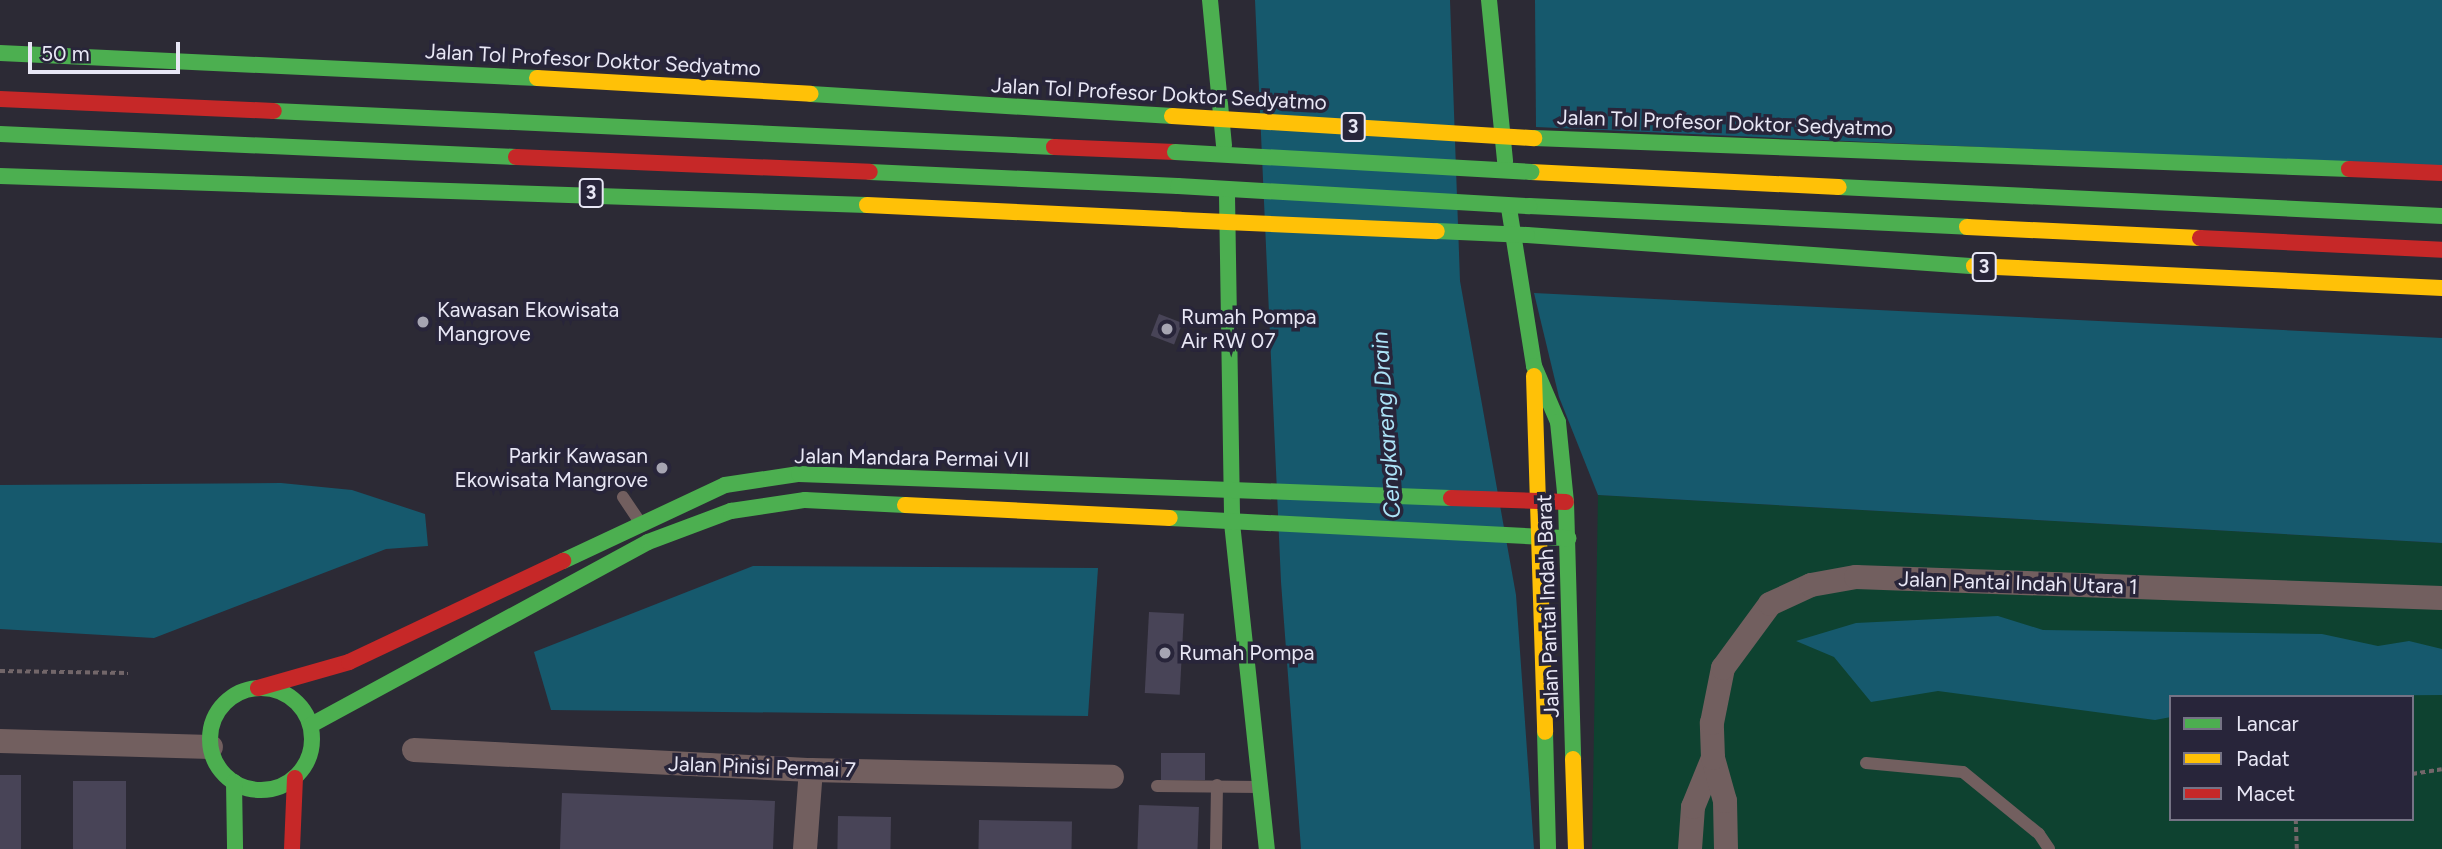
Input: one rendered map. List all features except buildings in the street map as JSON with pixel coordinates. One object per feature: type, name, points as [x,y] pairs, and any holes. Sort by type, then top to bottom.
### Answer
[{"type":"main road","points":[[1210,0],[1230,250],[1232,523],[1263,787],[1267,849]]},
{"type":"main road","name":"Jalan Pantai Indah Barat","points":[[1489,0],[1518,288],[1534,366],[1535,502],[1548,849]]},
{"type":"main road","name":"Jalan Tol Profesor Doktor Sedyatmo","points":[[0,53],[639,83],[1534,138],[2442,173]]},
{"type":"main road","name":"3","points":[[0,99],[1175,152],[1531,172],[2442,215]]},
{"type":"main road","name":"3","points":[[0,134],[1178,186],[1529,206],[2442,250]]},
{"type":"main road","name":"3","points":[[0,176],[633,194],[1527,235],[2021,269],[2442,288]]},
{"type":"main road","name":"Jalan Pantai Indah Barat","points":[[1534,366],[1558,422],[1566,502],[1576,849]]},
{"type":"main road","points":[[1188,486],[1207,459],[1230,389]]},
{"type":"main road","name":"Jalan Mandara Permai VII","points":[[258,688],[349,662],[639,521],[725,485],[799,474],[1188,486],[1566,502]]},
{"type":"main road","points":[[311,725],[648,542],[731,512],[805,500],[1510,539],[1568,538]]},
{"type":"main road","points":[[258,688],[297,701],[311,725],[308,761],[295,778],[265,790],[234,782],[218,767],[211,747],[218,712],[228,699],[258,688]]},
{"type":"main road","points":[[292,849],[295,778]]},
{"type":"main road","points":[[234,782],[235,849]]},
{"type":"street","name":"Jalan Pantai Indah Utara 1","points":[[1726,849],[1725,801],[1713,758],[1712,723],[1723,668],[1770,604],[1811,585],[1856,577],[2442,598]]},
{"type":"street","points":[[0,741],[211,747]]},
{"type":"street","name":"Jalan Pinisi Permai 7","points":[[414,750],[811,770],[1112,777]]},
{"type":"street","name":"Jalan Pantai Indah Utara 1","points":[[1690,849],[1693,807],[1713,758]]},
{"type":"street","points":[[806,849],[811,770]]},
{"type":"lane","points":[[623,497],[639,521]]},
{"type":"lane","points":[[1866,762],[1963,772],[2039,834],[2049,849]]},
{"type":"lane","points":[[1216,849],[1217,785]]},
{"type":"lane","points":[[1157,786],[1263,787]]},
{"type":"path","points":[[0,671],[128,673]]},
{"type":"path","points":[[2414,774],[2442,769]]},
{"type":"path","points":[[2296,821],[2297,849]]},
{"type":"green space","points":[[1598,495],[2442,543],[2442,849],[1592,849]]},
{"type":"water","name":"Cengkareng Drain","points":[[1255,0],[1450,0],[1460,281],[1516,595],[1534,849],[1301,849],[1281,582]]},
{"type":"water","points":[[1535,0],[2442,0],[2442,168],[1536,127]]},
{"type":"water","points":[[1534,293],[2442,338],[2442,543],[1598,495],[1559,397]]},
{"type":"water","points":[[281,483],[352,490],[425,514],[428,546],[386,549],[154,638],[0,629],[0,485]]},
{"type":"water","points":[[753,566],[1098,568],[1088,716],[551,710],[534,652]]},
{"type":"water","points":[[1998,616],[2043,630],[2322,634],[2378,646],[2409,641],[2442,649],[2442,695],[2169,695],[2169,717],[2155,720],[1938,691],[1871,702],[1834,657],[1796,641],[1856,623]]},
{"type":"traffic: fast","points":[[1210,0],[1224,145]]},
{"type":"traffic: fast","points":[[1489,0],[1505,161]]},
{"type":"traffic: fast","points":[[0,53],[537,78]]},
{"type":"traffic: fast","points":[[811,94],[1172,116]]},
{"type":"traffic: fast","points":[[274,111],[1054,147]]},
{"type":"traffic: fast","points":[[0,134],[516,157]]},
{"type":"traffic: fast","points":[[1534,138],[2349,169]]},
{"type":"traffic: fast","points":[[1175,152],[1531,172]]},
{"type":"traffic: fast","points":[[870,172],[1178,186]]},
{"type":"traffic: fast","points":[[0,176],[867,205]]},
{"type":"traffic: fast","points":[[1178,186],[1529,206]]},
{"type":"traffic: fast","points":[[1839,187],[2442,216]]},
{"type":"traffic: fast","points":[[1227,195],[1232,523],[1267,849]]},
{"type":"traffic: fast","points":[[1529,206],[1967,227]]},
{"type":"traffic: fast","points":[[1509,208],[1534,366],[1558,422],[1566,502],[1573,759]]},
{"type":"traffic: fast","points":[[1437,231],[1527,235]]},
{"type":"traffic: fast","points":[[1527,235],[1974,266]]},
{"type":"traffic: fast","points":[[563,561],[725,485],[799,474],[1451,498]]},
{"type":"traffic: fast","points":[[311,725],[648,542],[731,511],[805,500],[905,505]]},
{"type":"traffic: fast","points":[[1170,518],[1568,538]]},
{"type":"traffic: fast","points":[[261,688],[281,692],[297,703],[308,719],[312,739],[308,759],[297,775],[281,786],[261,790],[241,786],[225,775],[214,759],[210,739],[214,719],[225,703],[241,692],[261,688]]},
{"type":"traffic: fast","points":[[1545,732],[1548,849]]},
{"type":"traffic: fast","points":[[234,782],[235,849]]},
{"type":"traffic: slow","points":[[537,78],[811,94]]},
{"type":"traffic: slow","points":[[1172,116],[1534,138]]},
{"type":"traffic: slow","points":[[1531,172],[1839,187]]},
{"type":"traffic: slow","points":[[867,205],[1181,220]]},
{"type":"traffic: slow","points":[[1181,220],[1437,231]]},
{"type":"traffic: slow","points":[[1967,227],[2200,238]]},
{"type":"traffic: slow","points":[[1974,266],[2442,288]]},
{"type":"traffic: slow","points":[[1534,376],[1545,732]]},
{"type":"traffic: slow","points":[[905,505],[1170,518]]},
{"type":"traffic: slow","points":[[1573,759],[1576,849]]},
{"type":"traffic: jam","points":[[0,99],[274,111]]},
{"type":"traffic: jam","points":[[1054,147],[1175,152]]},
{"type":"traffic: jam","points":[[516,157],[870,172]]},
{"type":"traffic: jam","points":[[2349,169],[2442,173]]},
{"type":"traffic: jam","points":[[2200,238],[2442,250]]},
{"type":"traffic: jam","points":[[1451,498],[1566,502]]},
{"type":"traffic: jam","points":[[258,688],[349,662],[563,561]]},
{"type":"traffic: jam","points":[[292,849],[295,778]]},
{"type":"place","name":"Kawasan Ekowisata Mangrove","points":[[423,322]]},
{"type":"place","name":"Rumah Pompa Air RW 07","points":[[1167,329]]},
{"type":"place","name":"Parkir Kawasan Ekowisata Mangrove","points":[[662,468]]},
{"type":"place","name":"Rumah Pompa","points":[[1165,653]]}]
